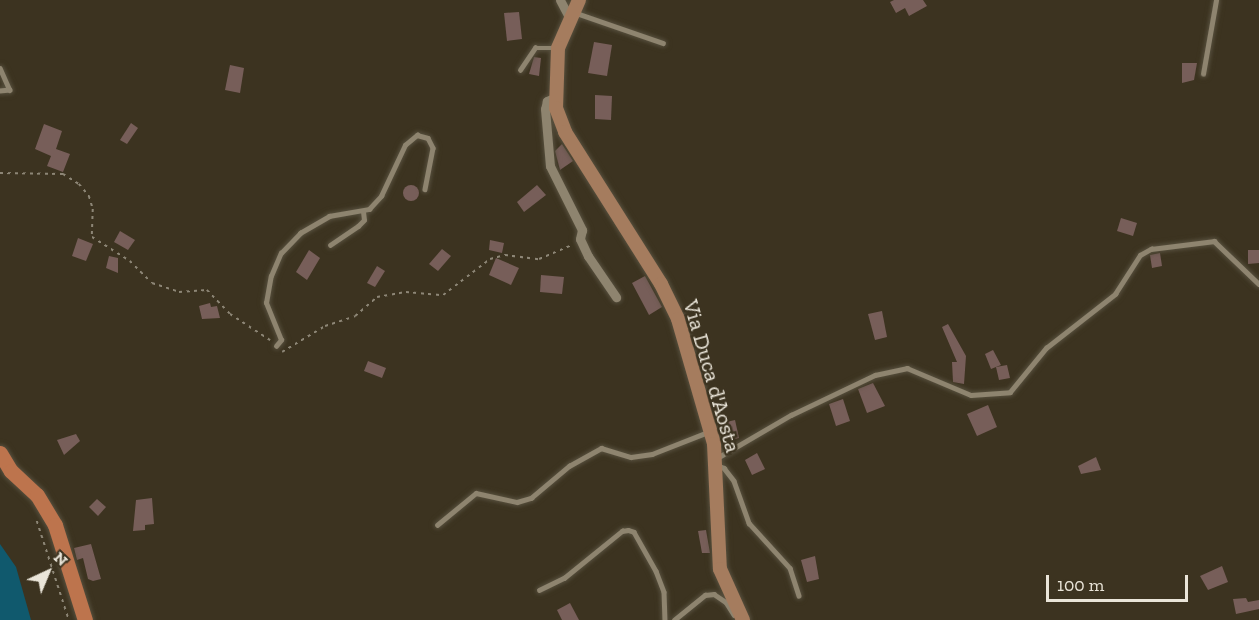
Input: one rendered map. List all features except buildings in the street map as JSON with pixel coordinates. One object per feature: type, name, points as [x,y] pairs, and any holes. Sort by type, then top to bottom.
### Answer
[{"type":"main road","name":"Via Duca d'Aosta","points":[[574,10],[558,48],[554,98],[565,132],[670,301],[711,431],[716,462],[720,569],[743,618]]},
{"type":"main road","points":[[0,453],[11,471],[37,495],[55,525],[85,620]]},
{"type":"street","points":[[560,0],[574,10]]},
{"type":"street","name":"Via Duca d'Aosta","points":[[554,98],[547,101],[545,109],[546,151],[556,181],[582,230],[580,239],[598,275],[616,297]]},
{"type":"lane","points":[[1203,74],[1216,0]]},
{"type":"lane","points":[[574,10],[663,43]]},
{"type":"lane","points":[[520,70],[534,48],[558,48]]},
{"type":"lane","points":[[0,68],[10,90],[0,91]]},
{"type":"lane","points":[[276,346],[281,340],[266,303],[281,253],[300,233],[329,216],[354,210],[363,212],[377,202],[405,145],[417,135],[428,138],[433,148],[425,189]]},
{"type":"lane","points":[[330,245],[364,220],[363,212]]},
{"type":"lane","points":[[799,596],[790,568],[749,524],[734,481],[716,462],[791,415],[874,375],[907,368],[971,395],[1010,392],[1046,348],[1114,294],[1140,255],[1151,249],[1214,241],[1259,284]]},
{"type":"lane","points":[[436,525],[476,493],[517,502],[531,498],[569,466],[601,448],[632,457],[652,454],[711,431]]},
{"type":"lane","points":[[539,590],[564,578],[622,531],[628,530],[634,532],[656,571],[664,592],[665,620]]},
{"type":"lane","points":[[674,620],[705,595],[714,594],[726,602],[734,616],[743,618]]},
{"type":"path","points":[[0,173],[63,174],[79,184],[93,210],[92,237],[130,261],[152,283],[180,292],[207,290],[230,314],[258,330],[283,353],[325,327],[355,316],[377,297],[406,292],[443,295],[490,259],[505,255],[539,259],[580,239]]},
{"type":"path","points":[[37,518],[69,620]]},
{"type":"water","points":[[0,544],[16,567],[31,620],[0,620]]}]
